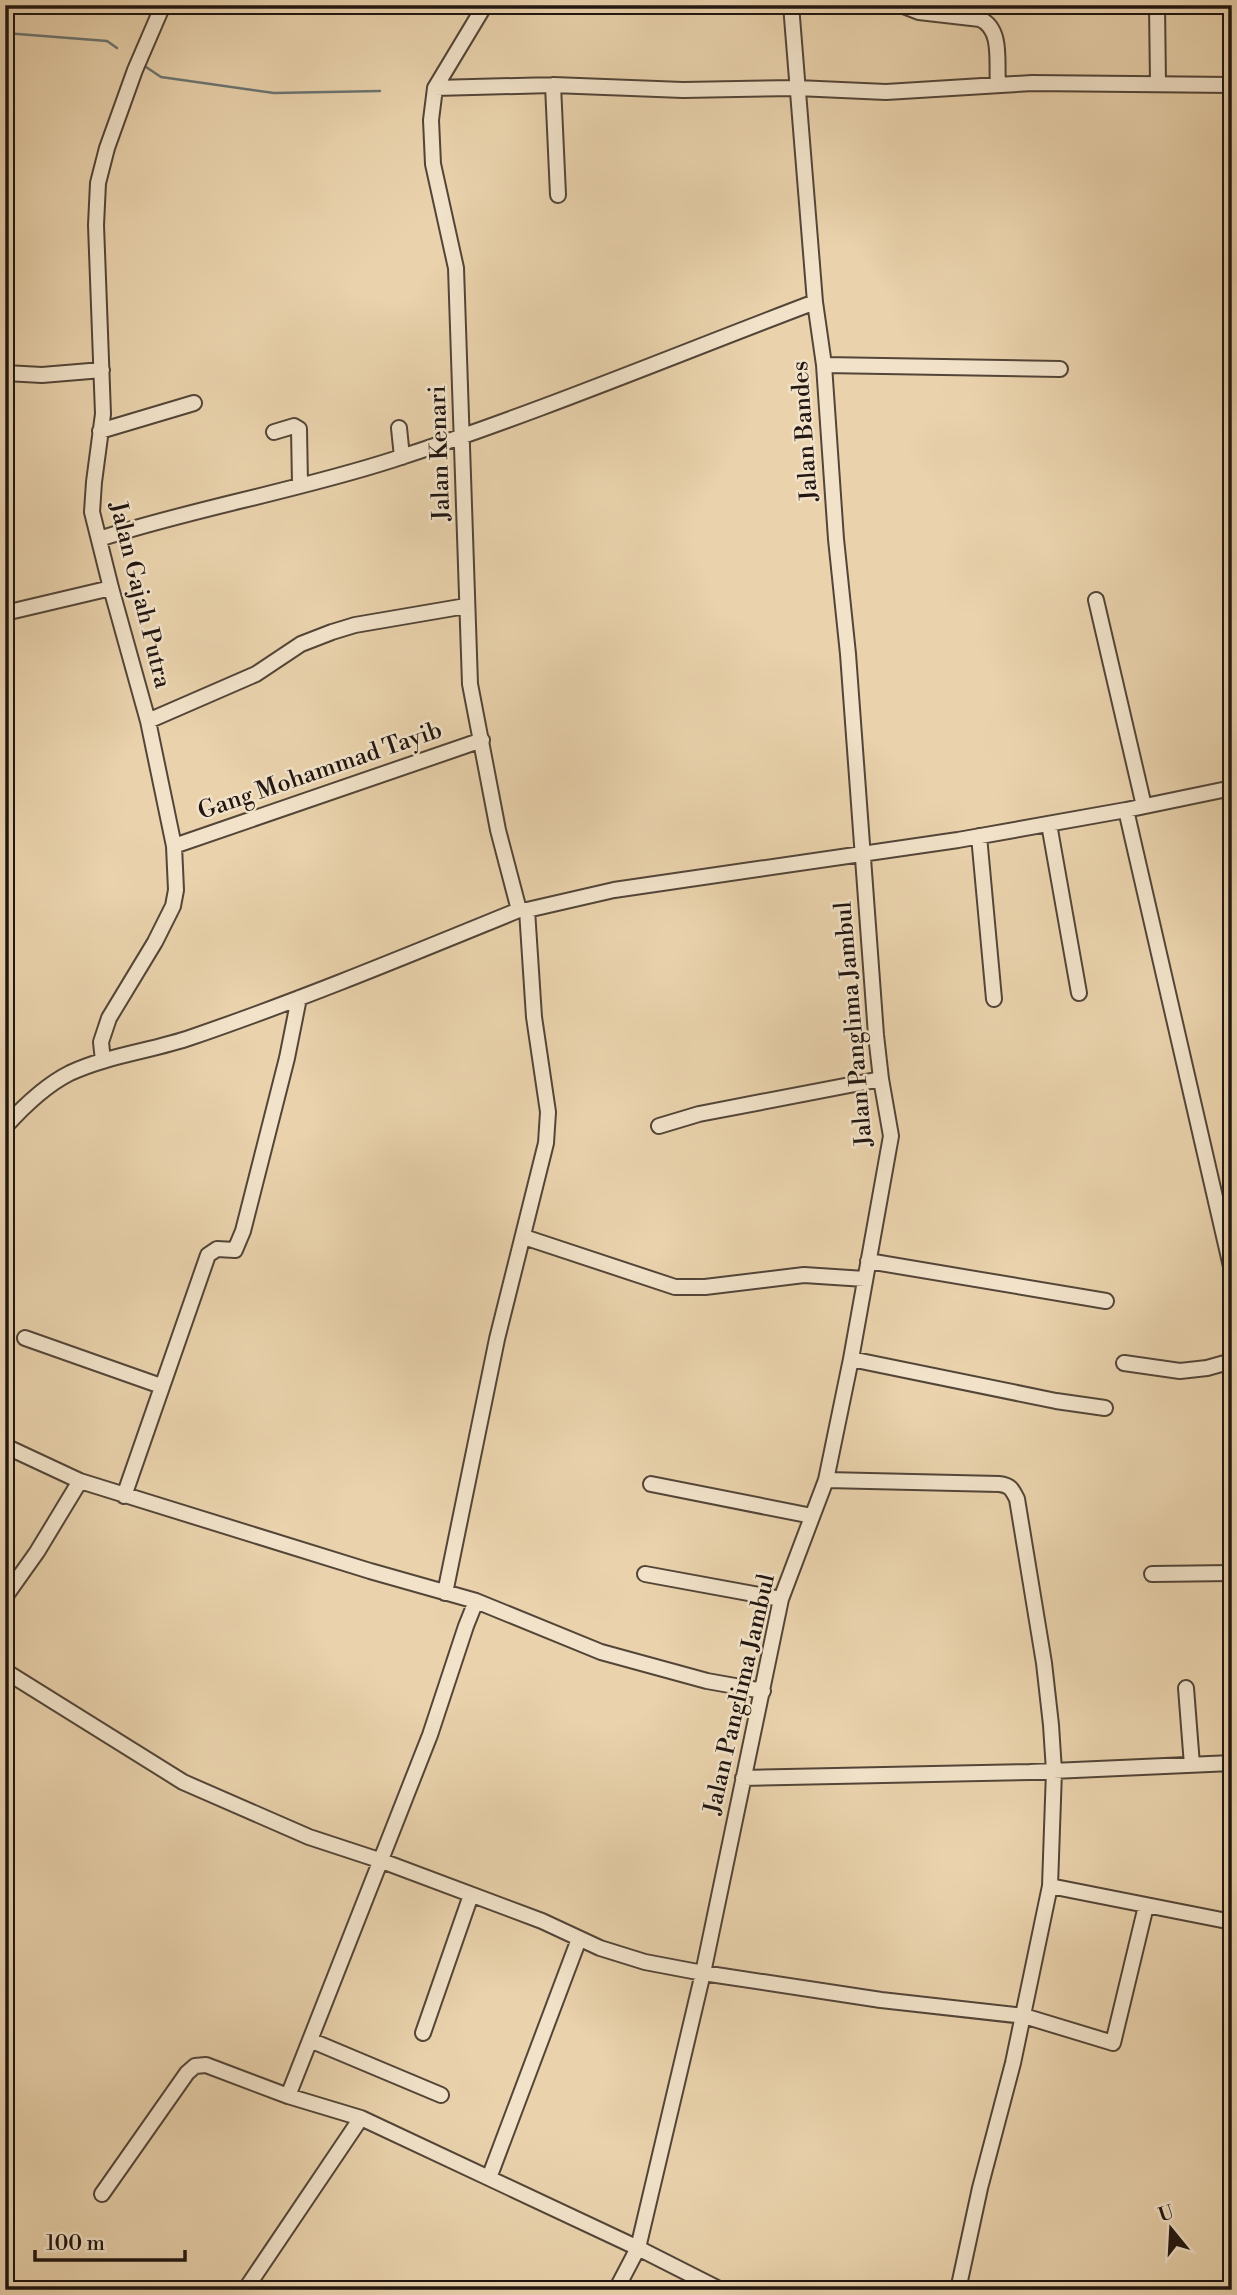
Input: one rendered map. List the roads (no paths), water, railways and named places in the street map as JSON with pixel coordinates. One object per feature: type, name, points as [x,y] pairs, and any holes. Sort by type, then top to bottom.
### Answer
[{"type":"street","name":"Jalan Gajah Putra","points":[[103,1061],[102,1042],[109,1017],[155,942],[173,906],[177,873],[174,846],[148,721],[92,512],[100,431],[102,370],[96,225],[98,183],[107,148],[135,70],[163,5]]},
{"type":"street","name":"Jalan Kenari","points":[[445,1593],[498,1339],[544,1156],[548,1112],[534,1017],[523,910],[498,830],[470,684],[456,268],[433,164],[431,120],[435,88],[485,5]]},
{"type":"street","name":"Jalan Bandes","points":[[791,5],[815,302],[824,365],[862,854]]},
{"type":"street","points":[[901,5],[919,12],[980,19],[986,23],[996,43],[998,83]]},
{"type":"street","points":[[1157,5],[1158,84]]},
{"type":"street","points":[[435,88],[553,85],[683,90],[797,88],[886,92],[998,83],[1232,85]]},
{"type":"street","points":[[553,85],[558,195]]},
{"type":"street","points":[[99,539],[402,457],[815,302]]},
{"type":"street","points":[[824,365],[1060,369]]},
{"type":"street","points":[[5,373],[41,374],[102,370]]},
{"type":"street","points":[[100,431],[194,403]]},
{"type":"street","points":[[274,432],[294,426],[299,429],[300,484]]},
{"type":"street","points":[[399,428],[402,457]]},
{"type":"street","points":[[5,612],[111,588]]},
{"type":"street","points":[[1096,600],[1144,806]]},
{"type":"street","points":[[148,721],[256,674],[301,644],[332,632],[349,626],[466,606]]},
{"type":"street","name":"Gang Mohammad Tayib","points":[[174,846],[482,740]]},
{"type":"street","points":[[5,1127],[52,1083],[71,1073],[103,1061],[156,1049],[299,998],[523,910],[614,890],[1049,824],[1232,788]]},
{"type":"street","points":[[1126,810],[1226,1219],[1232,1271]]},
{"type":"street","points":[[1049,824],[1080,993]]},
{"type":"street","points":[[979,836],[994,999]]},
{"type":"street","name":"Jalan Panglima Jambul","points":[[616,2290],[638,2248],[704,1973],[780,1599],[826,1480],[891,1136],[881,1079],[862,854]]},
{"type":"street","points":[[124,1496],[208,1255],[217,1249],[235,1250],[243,1231],[287,1058],[299,998]]},
{"type":"street","points":[[659,1126],[699,1114],[881,1079]]},
{"type":"street","points":[[524,1237],[675,1287],[717,1286],[804,1275],[865,1279]]},
{"type":"street","points":[[868,1261],[1106,1300]]},
{"type":"street","points":[[25,1338],[161,1386]]},
{"type":"street","points":[[851,1359],[1056,1401],[1105,1408]]},
{"type":"street","points":[[1124,1363],[1180,1371],[1207,1368],[1232,1361]]},
{"type":"street","points":[[5,1446],[80,1481],[476,1601],[601,1652],[707,1681],[763,1690]]},
{"type":"street","points":[[826,1480],[999,1484],[1012,1489],[1017,1499],[1044,1663],[1054,1771],[1050,1886],[1024,2016],[980,2188],[958,2290]]},
{"type":"street","points":[[5,1597],[37,1552],[80,1481]]},
{"type":"street","points":[[651,1484],[812,1516]]},
{"type":"street","points":[[1152,1574],[1232,1573]]},
{"type":"street","points":[[645,1574],[780,1599]]},
{"type":"street","points":[[288,2096],[430,1735],[476,1601]]},
{"type":"street","points":[[5,1671],[183,1782],[309,1837],[382,1861],[542,1921],[600,1948],[645,1962],[881,2000],[1024,2016],[1113,2043],[1146,1906]]},
{"type":"street","points":[[1186,1688],[1192,1765]]},
{"type":"street","points":[[743,1778],[1054,1771],[1232,1763]]},
{"type":"street","points":[[1050,1886],[1232,1922]]},
{"type":"street","points":[[423,2033],[471,1895]]},
{"type":"street","points":[[489,2178],[579,1939]]},
{"type":"street","points":[[310,2040],[441,2095]]},
{"type":"street","points":[[102,2194],[187,2073],[195,2066],[206,2065],[288,2096],[361,2118],[638,2248],[721,2290]]},
{"type":"street","points":[[245,2290],[361,2118]]},
{"type":"waterway","points":[[5,33],[107,41],[117,48]]},
{"type":"waterway","points":[[143,65],[161,77],[274,93],[380,91]]}]
